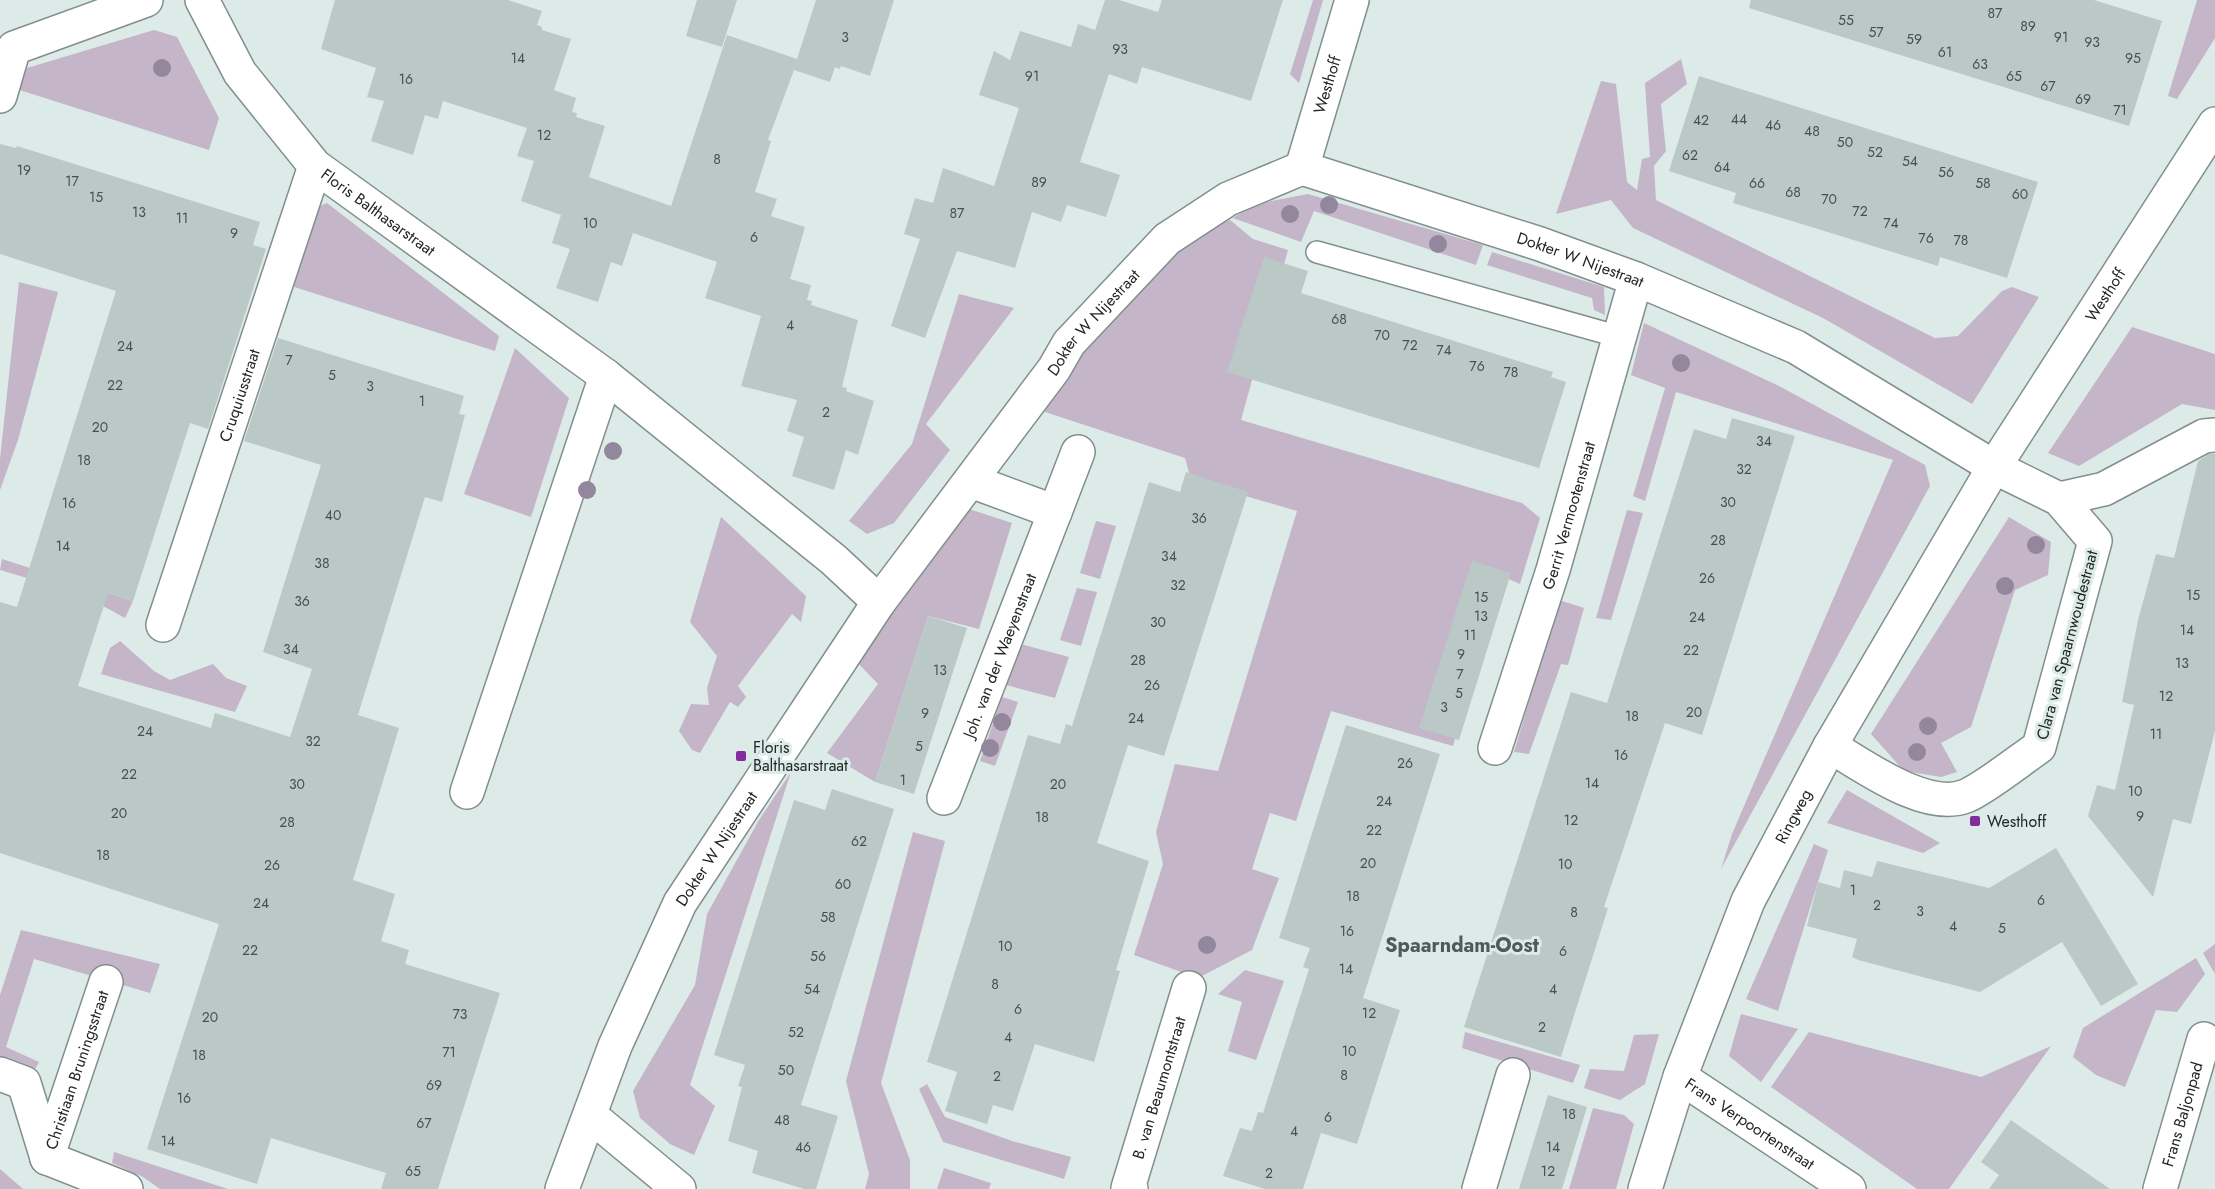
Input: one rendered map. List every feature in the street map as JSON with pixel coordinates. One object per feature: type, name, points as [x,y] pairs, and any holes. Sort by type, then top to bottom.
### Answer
[{"type":"street","points":[[0,96],[14,48],[146,0]]},
{"type":"street","name":"Floris Balthasarstraat","points":[[202,0],[240,73],[315,166],[606,376],[834,560],[879,602]]},
{"type":"street","name":"Westhoff","points":[[1302,168],[1352,0]]},
{"type":"street","name":"Westhoff","points":[[1994,467],[2215,124]]},
{"type":"street","name":"Cruquiusstraat","points":[[163,626],[315,166]]},
{"type":"street","name":"Dokter W Nijestraat","points":[[562,1189],[591,1116],[615,1046],[680,903],[879,602],[1054,369],[1069,343],[1167,240],[1228,199],[1302,168],[1530,241],[1636,279],[1796,347],[1994,467]]},
{"type":"street","name":"Gerrit Vermootenstraat","points":[[1495,748],[1553,570],[1636,279]]},
{"type":"street","points":[[467,792],[606,376]]},
{"type":"street","points":[[2059,499],[2104,489],[2204,436],[2215,435]]},
{"type":"street","name":"Joh. van der Waeyenstraat","points":[[944,798],[1078,452]]},
{"type":"street","name":"Clara van Spaarnwoudestraat","points":[[1830,746],[1896,784],[1934,800],[1965,796],[2039,747],[2095,541],[2059,499],[1994,467]]},
{"type":"street","name":"Ringweg","points":[[1645,1189],[1680,1077],[1748,901],[1830,746],[1994,467]]},
{"type":"street","points":[[971,481],[1055,512]]},
{"type":"street","name":"Christiaan Bruningsstraat","points":[[47,1158],[106,982]]},
{"type":"street","name":"B. van Beaumontstraat","points":[[1130,1189],[1189,988]]},
{"type":"street","name":"Frans Baljonpad","points":[[2160,1189],[2204,1039]]},
{"type":"street","points":[[0,1074],[24,1083],[47,1158],[126,1189]]},
{"type":"street","points":[[1479,1189],[1513,1075]]},
{"type":"street","name":"Frans Verpoortenstraat","points":[[1680,1077],[1849,1189]]},
{"type":"street","points":[[591,1116],[679,1189]]},
{"type":"lane","points":[[1317,252],[1620,337]]},
{"type":"shaded area","points":[[1313,0],[1323,0],[1299,83],[1290,74]]},
{"type":"shaded area","points":[[2197,0],[2215,0],[2215,38],[2177,99],[2168,96]]},
{"type":"shaded area","points":[[154,30],[177,37],[219,118],[209,150],[13,88],[27,68]]},
{"type":"shaded area","points":[[1681,59],[1687,84],[1661,104],[1666,151],[1654,166],[1656,200],[1935,338],[1958,336],[2002,291],[2012,287],[2039,297],[1972,404],[1823,318],[1633,228],[1611,200],[1556,214],[1601,81],[1616,84],[1627,182],[1637,190],[1642,159],[1650,157],[1645,83]]},
{"type":"shaded area","points":[[1308,194],[1483,245],[1476,265],[1314,211],[1301,242],[1233,218],[1255,204]]},
{"type":"shaded area","points":[[327,203],[499,336],[495,351],[288,285],[313,209]]},
{"type":"shaded area","points":[[1230,220],[1253,239],[1288,250],[1241,420],[1522,503],[1540,518],[1520,584],[1500,575],[1453,746],[1331,711],[1296,821],[1270,813],[1252,869],[1279,878],[1252,950],[1198,978],[1134,955],[1163,864],[1156,832],[1175,764],[1218,771],[1297,511],[1191,480],[1185,458],[1039,410],[1112,318],[1152,274],[1196,236]]},
{"type":"shaded area","points":[[1492,252],[1604,287],[1605,315],[1594,310],[1592,298],[1487,265]]},
{"type":"shaded area","points":[[19,282],[58,292],[18,440],[0,490],[0,459]]},
{"type":"shaded area","points":[[959,294],[1014,308],[926,424],[950,450],[894,523],[867,534],[849,521],[912,444]]},
{"type":"shaded area","points":[[1644,323],[1779,386],[1925,465],[1930,486],[1721,869],[1732,834],[1893,460],[1676,392],[1645,501],[1633,496],[1665,388],[1631,375]]},
{"type":"shaded area","points":[[2132,327],[2215,354],[2215,410],[2182,404],[2079,466],[2048,453]]},
{"type":"shaded area","points":[[515,348],[569,398],[531,517],[464,494]]},
{"type":"shaded area","points":[[969,509],[1012,523],[979,629],[928,616],[875,782],[827,753],[878,684],[854,659]]},
{"type":"shaded area","points":[[1627,510],[1643,513],[1611,620],[1596,618]]},
{"type":"shaded area","points":[[721,517],[806,596],[801,622],[792,614],[738,686],[746,697],[738,707],[730,702],[700,753],[692,750],[679,731],[691,704],[709,705],[707,688],[717,656],[690,622]]},
{"type":"shaded area","points":[[2009,517],[2051,542],[2048,575],[2015,590],[1971,727],[1941,743],[1957,772],[1941,777],[1904,771],[1871,734]]},
{"type":"shaded area","points":[[1096,521],[1116,526],[1100,579],[1080,573]]},
{"type":"shaded area","points":[[2,559],[133,601],[125,618],[81,594],[0,570]]},
{"type":"shaded area","points":[[1077,588],[1097,592],[1081,646],[1060,640]]},
{"type":"shaded area","points":[[1559,600],[1584,608],[1568,665],[1561,664],[1529,754],[1514,752]]},
{"type":"shaded area","points":[[120,641],[154,671],[170,680],[213,664],[226,678],[247,686],[235,712],[101,674],[110,648]]},
{"type":"shaded area","points":[[1017,643],[1069,657],[1055,698],[1006,685]]},
{"type":"shaded area","points":[[1002,697],[1018,702],[995,766],[980,761]]},
{"type":"shaded area","points":[[791,772],[690,1085],[715,1106],[694,1155],[670,1144],[640,1118],[633,1091],[695,985],[707,914],[759,820]]},
{"type":"shaded area","points":[[1847,790],[1940,843],[1923,853],[1827,823]]},
{"type":"shaded area","points":[[913,832],[945,841],[881,1083],[910,1160],[910,1189],[865,1189],[869,1174],[846,1081]]},
{"type":"shaded area","points":[[1814,844],[1828,850],[1778,1011],[1746,999]]},
{"type":"shaded area","points":[[21,930],[160,964],[150,993],[34,959],[6,1047],[39,1062],[31,1077],[0,1057],[0,995]]},
{"type":"shaded area","points":[[2215,944],[2215,974],[2203,953]]},
{"type":"shaded area","points":[[2196,958],[2205,974],[2177,1012],[2156,1010],[2125,1087],[2096,1075],[2073,1057],[2083,1028]]},
{"type":"shaded area","points":[[1245,970],[1284,981],[1256,1060],[1228,1051],[1242,1002],[1218,994]]},
{"type":"shaded area","points":[[1741,1014],[1798,1029],[1761,1082],[1729,1056]]},
{"type":"shaded area","points":[[1465,1032],[1580,1065],[1573,1083],[1462,1048]]},
{"type":"shaded area","points":[[1809,1032],[1981,1077],[2051,1046],[1949,1189],[1917,1189],[1771,1087]]},
{"type":"shaded area","points":[[1659,1034],[1645,1084],[1620,1100],[1584,1088],[1590,1069],[1624,1071],[1634,1035]]},
{"type":"shaded area","points":[[927,1084],[945,1117],[1012,1141],[1071,1157],[1064,1179],[943,1142],[919,1089]]},
{"type":"shaded area","points":[[1593,1108],[1624,1115],[1634,1124],[1616,1189],[1569,1189]]},
{"type":"shaded area","points":[[114,1152],[228,1189],[160,1189],[143,1177],[112,1163]]},
{"type":"shaded area","points":[[944,1168],[991,1183],[989,1189],[937,1189]]},
{"type":"shaded area","points":[[0,1169],[23,1189],[0,1189]]},
{"type":"building","points":[[335,0],[508,0],[542,11],[537,25],[542,27],[542,30],[571,39],[554,90],[576,98],[572,112],[577,113],[576,117],[605,126],[589,177],[671,206],[727,35],[797,59],[816,0],[894,0],[870,76],[841,66],[840,69],[835,67],[830,82],[794,70],[768,140],[771,141],[755,192],[777,199],[771,216],[805,227],[790,279],[811,285],[807,300],[812,301],[811,305],[858,320],[842,387],[847,388],[846,391],[874,401],[858,455],[846,450],[834,490],[792,476],[804,437],[787,431],[797,400],[741,386],[761,316],[705,298],[717,262],[633,233],[622,266],[611,262],[598,302],[556,288],[570,249],[552,243],[561,215],[521,201],[534,161],[517,156],[527,128],[443,101],[438,119],[425,115],[413,155],[371,141],[384,101],[367,97],[376,68],[321,49]]},
{"type":"building","points":[[697,0],[737,0],[722,47],[686,36]]},
{"type":"building","points":[[1105,0],[1119,0],[1158,12],[1162,0],[1283,0],[1251,101],[1142,67],[1137,84],[1109,74],[1080,162],[1120,175],[1106,217],[1067,205],[1061,222],[1032,212],[1015,268],[957,251],[925,338],[891,326],[920,239],[904,234],[915,198],[933,203],[943,168],[994,186],[1019,108],[979,95],[994,51],[1010,60],[1020,31],[1071,47],[1078,24],[1095,30]]},
{"type":"building","points":[[1751,0],[2094,0],[2162,21],[2129,126],[1749,8]]},
{"type":"building","points":[[1699,76],[2038,182],[2007,278],[1940,257],[1938,266],[1733,203],[1736,193],[1669,171]]},
{"type":"building","points":[[0,144],[16,148],[17,146],[260,222],[253,245],[266,249],[208,429],[190,423],[133,601],[108,593],[78,686],[211,728],[215,713],[290,737],[312,669],[263,652],[321,465],[244,441],[278,338],[464,396],[459,414],[465,415],[442,502],[425,497],[358,715],[399,728],[353,880],[395,894],[381,941],[409,950],[405,964],[500,993],[438,1189],[381,1189],[386,1173],[271,1138],[257,1184],[147,1149],[219,924],[0,853],[0,602],[17,607],[116,291],[0,254]]},
{"type":"building","points":[[1264,257],[1308,271],[1301,293],[1553,372],[1551,377],[1566,382],[1539,468],[1227,372]]},
{"type":"building","points":[[1732,418],[1795,436],[1702,735],[1665,723],[1604,907],[1608,908],[1561,1057],[1464,1027],[1571,692],[1607,703],[1694,429],[1726,439]]},
{"type":"building","points":[[2209,454],[2215,454],[2215,731],[2191,824],[2173,819],[2153,897],[2088,816],[2097,785],[2115,790],[2134,705],[2122,702],[2138,620],[2156,554],[2174,558],[2198,461]]},
{"type":"building","points":[[1186,472],[1248,492],[1164,756],[1128,745],[1097,843],[1149,861],[1116,970],[1120,971],[1094,1062],[1035,1044],[1013,1111],[993,1105],[987,1124],[945,1111],[957,1072],[927,1062],[1028,735],[1060,744],[1066,724],[1072,726],[1149,482],[1180,492]]},
{"type":"building","points":[[1472,561],[1511,573],[1459,740],[1419,728]]},
{"type":"building","points":[[928,616],[967,628],[914,794],[875,782]]},
{"type":"building","points":[[1346,725],[1440,754],[1363,998],[1400,1010],[1357,1144],[1321,1133],[1303,1189],[1265,1189],[1223,1176],[1240,1128],[1252,1131],[1258,1112],[1263,1113],[1309,969],[1303,967],[1310,948],[1279,938]]},
{"type":"building","points":[[832,789],[894,809],[801,1105],[838,1116],[816,1189],[804,1189],[752,1173],[758,1151],[728,1141],[742,1087],[738,1086],[745,1065],[714,1055],[794,800],[825,810]]},
{"type":"building","points":[[2056,848],[2138,984],[2101,1006],[2062,942],[1980,992],[1858,960],[1852,957],[1857,939],[1807,926],[1818,882],[1840,888],[1844,870],[1872,877],[1877,861],[1989,888]]},
{"type":"building","points":[[1548,1095],[1587,1107],[1562,1189],[1519,1189]]},
{"type":"building","points":[[2011,1120],[2110,1189],[1989,1189],[1999,1175],[1981,1162]]},
{"type":"place","name":"Floris Balthasarstraat","points":[[741,756]]},
{"type":"place","name":"Westhoff","points":[[1975,821]]},
{"type":"district","name":"Spaarndam-Oost","points":[[1462,945]]}]
